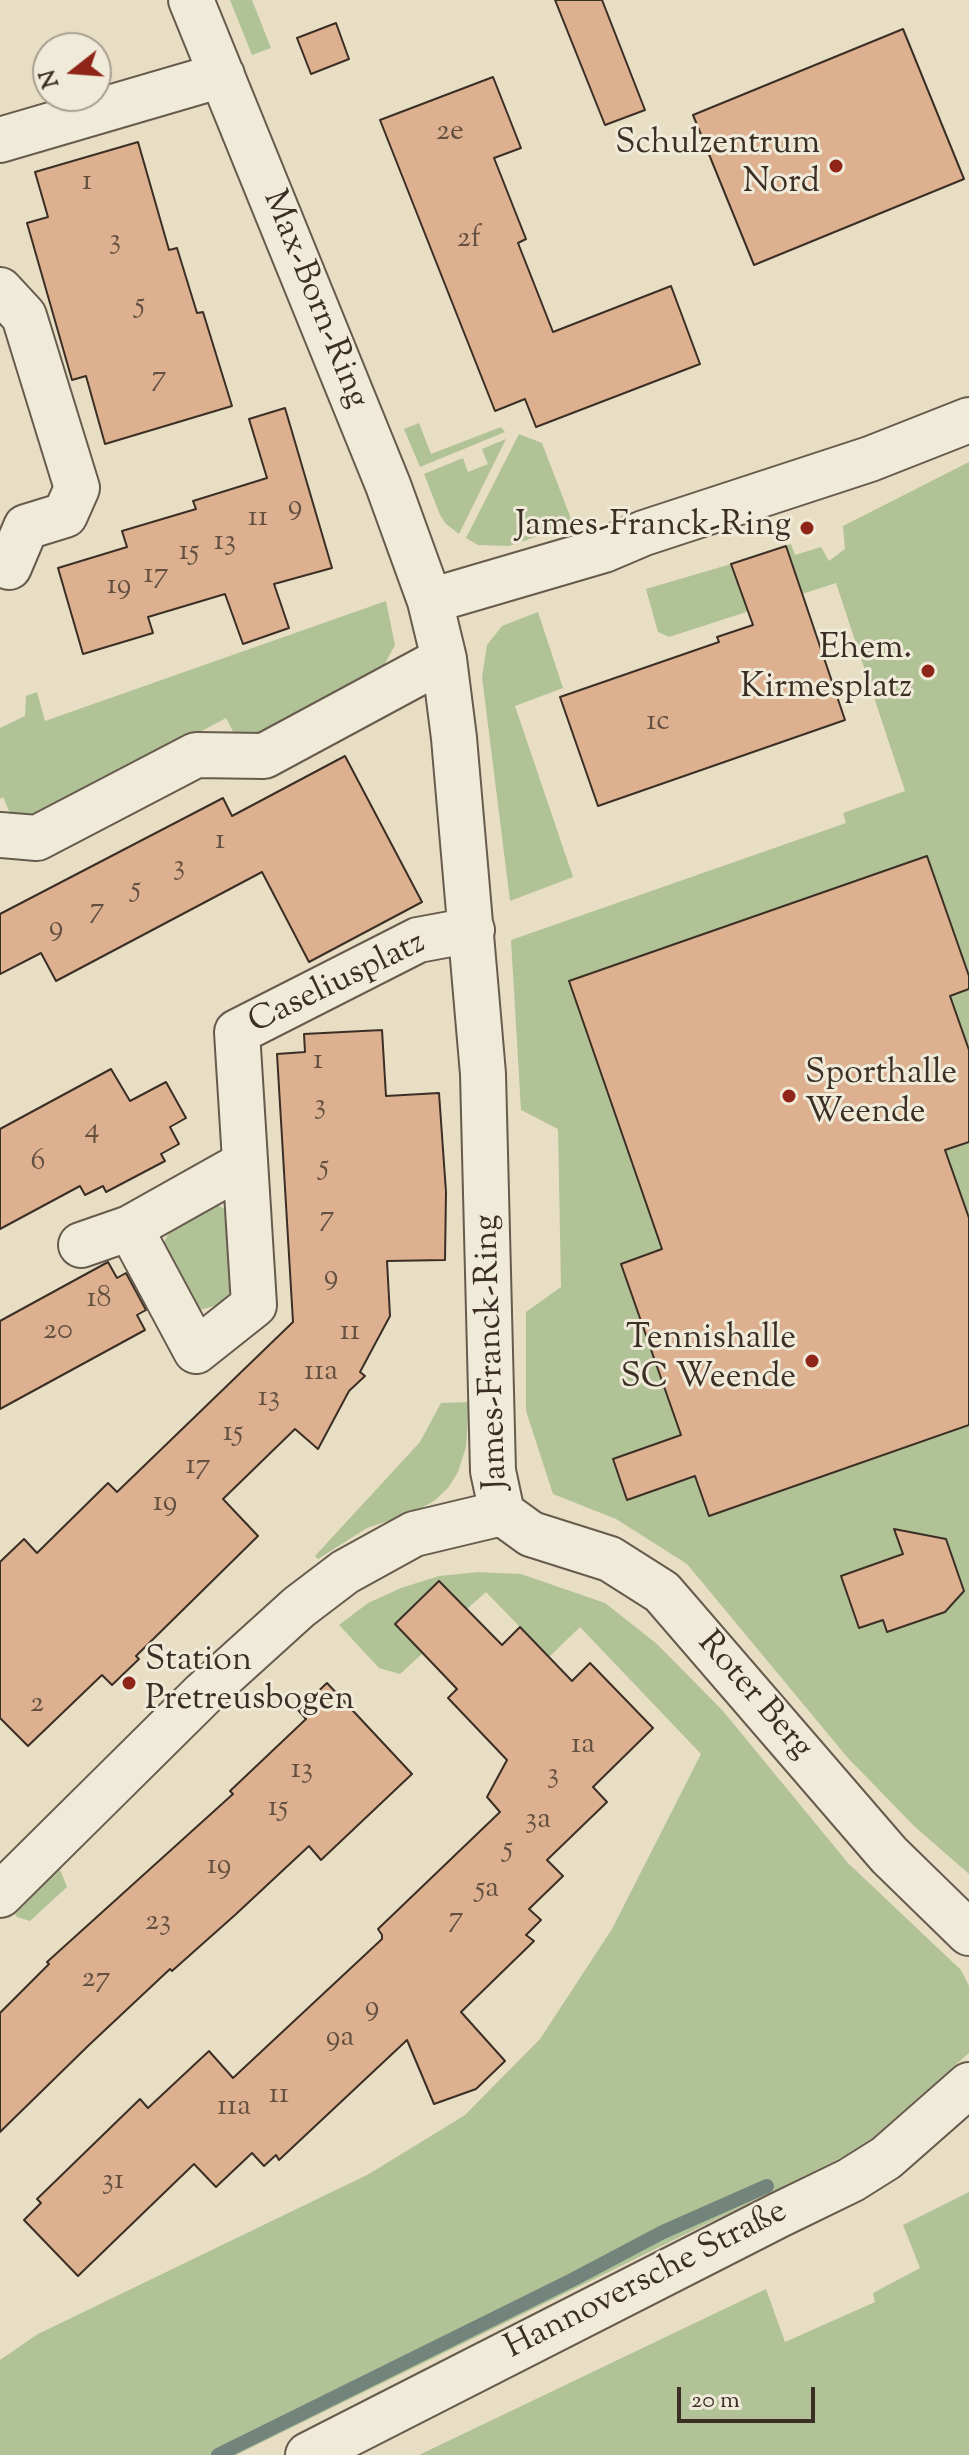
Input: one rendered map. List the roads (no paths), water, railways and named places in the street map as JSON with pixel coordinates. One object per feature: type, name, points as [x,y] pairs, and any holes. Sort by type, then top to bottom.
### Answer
[{"type":"street","name":"Max-Born-Ring","points":[[191,0],[388,485],[430,601]]},
{"type":"street","points":[[0,140],[222,75]]},
{"type":"street","points":[[0,290],[24,316],[77,488],[65,515],[26,527],[9,567]]},
{"type":"street","points":[[430,601],[604,550],[644,533],[870,459],[969,420]]},
{"type":"street","name":"James-Franck-Ring","points":[[6,1877],[204,1693],[311,1598],[345,1572],[414,1534],[502,1513],[493,1471],[486,1145],[472,930],[444,659],[430,601]]},
{"type":"street","points":[[0,835],[37,838],[196,755],[264,756],[444,659]]},
{"type":"street","name":"Caseliusplatz","points":[[130,1228],[196,1351],[254,1305],[237,1032],[418,940],[472,930]]},
{"type":"street","points":[[81,1245],[130,1228],[244,1164]]},
{"type":"street","name":"Roter Berg","points":[[502,1513],[531,1534],[610,1559],[662,1592],[889,1855],[969,1933]]},
{"type":"street","name":"Hannoversche Straße","points":[[308,2455],[851,2180],[895,2151],[969,2085]]},
{"type":"waterway","points":[[218,2455],[663,2232],[767,2186]]},
{"type":"place","name":"Schulzentrum Nord","points":[[836,166]]},
{"type":"place","name":"James-Franck-Ring","points":[[807,528]]},
{"type":"place","name":"Ehem. Kirmesplatz","points":[[928,671]]},
{"type":"place","name":"Sporthalle Weende","points":[[789,1096]]},
{"type":"place","name":"Tennishalle SC Weende","points":[[812,1361]]},
{"type":"place","name":"Station Pretreusbogen","points":[[129,1683]]}]
